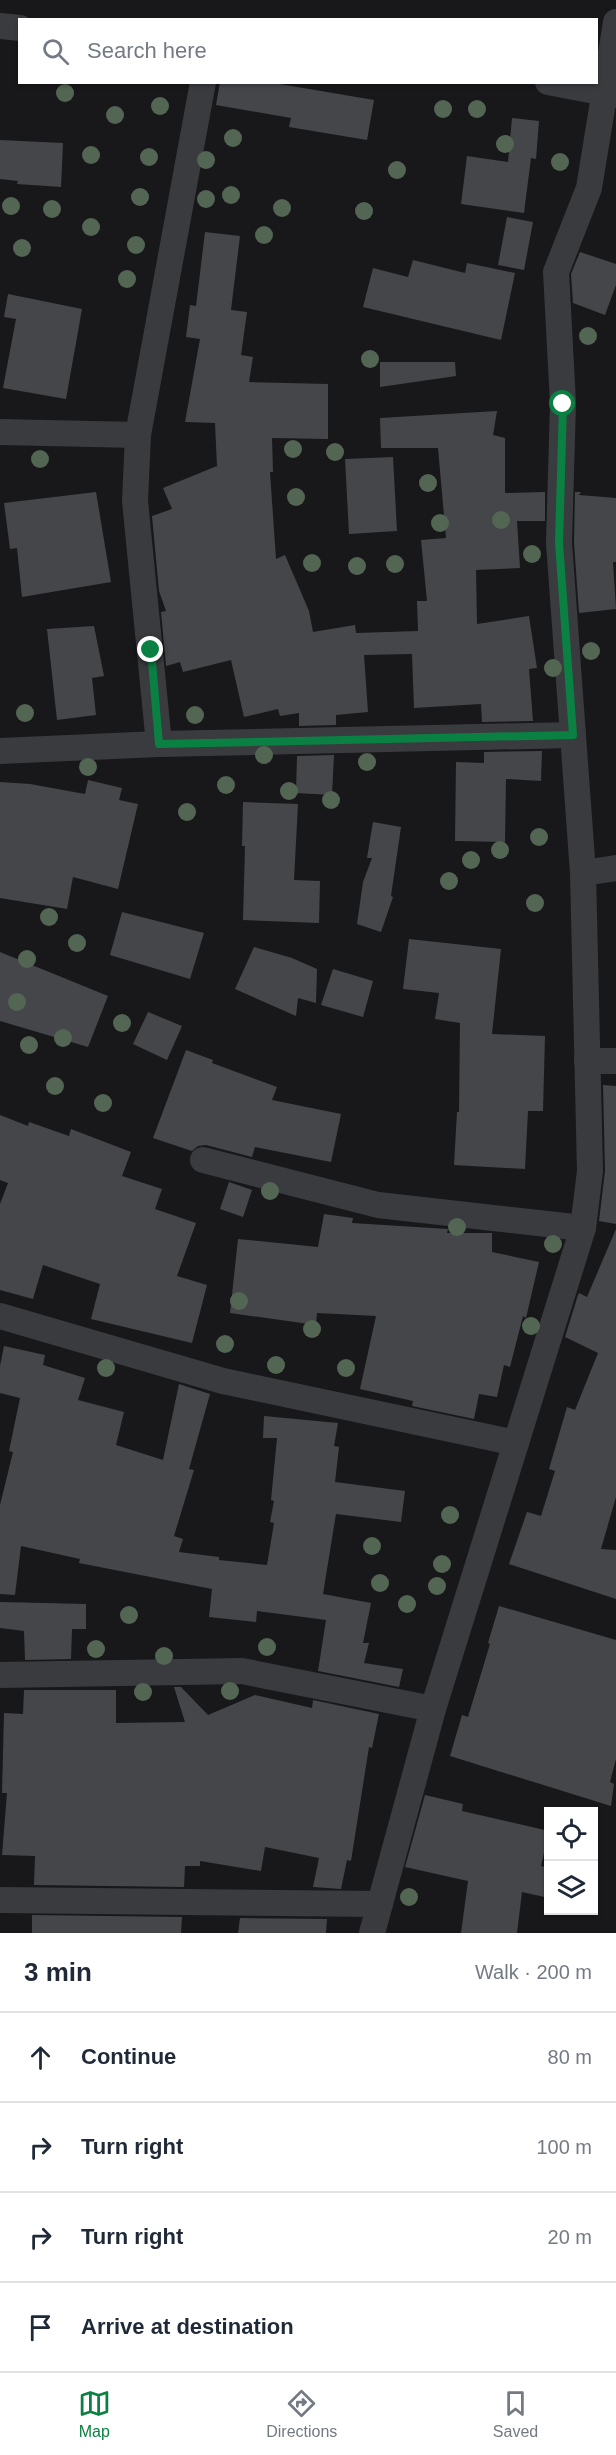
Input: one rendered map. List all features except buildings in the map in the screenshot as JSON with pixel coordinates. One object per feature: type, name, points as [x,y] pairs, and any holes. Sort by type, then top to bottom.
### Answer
[{"type":"street","points":[[372,1933],[433,1708],[583,1228],[590,1171],[583,873],[559,543],[563,404],[556,272],[589,188],[611,94],[616,22]]},
{"type":"street","points":[[0,26],[18,28]]},
{"type":"street","points":[[159,744],[135,501],[138,435],[203,84]]},
{"type":"street","points":[[558,84],[611,94]]},
{"type":"street","points":[[0,432],[138,435]]},
{"type":"street","points":[[0,751],[159,744],[573,735]]},
{"type":"street","points":[[583,873],[616,868]]},
{"type":"street","points":[[587,1061],[616,1062]]},
{"type":"street","points":[[203,1160],[378,1205],[583,1228]]},
{"type":"street","points":[[0,1316],[223,1381],[516,1443]]},
{"type":"street","points":[[0,1675],[242,1671],[433,1708]]},
{"type":"street","points":[[0,1900],[380,1904]]},
{"type":"route","points":[[151,650],[159,744],[573,735],[559,543],[563,404]]}]
